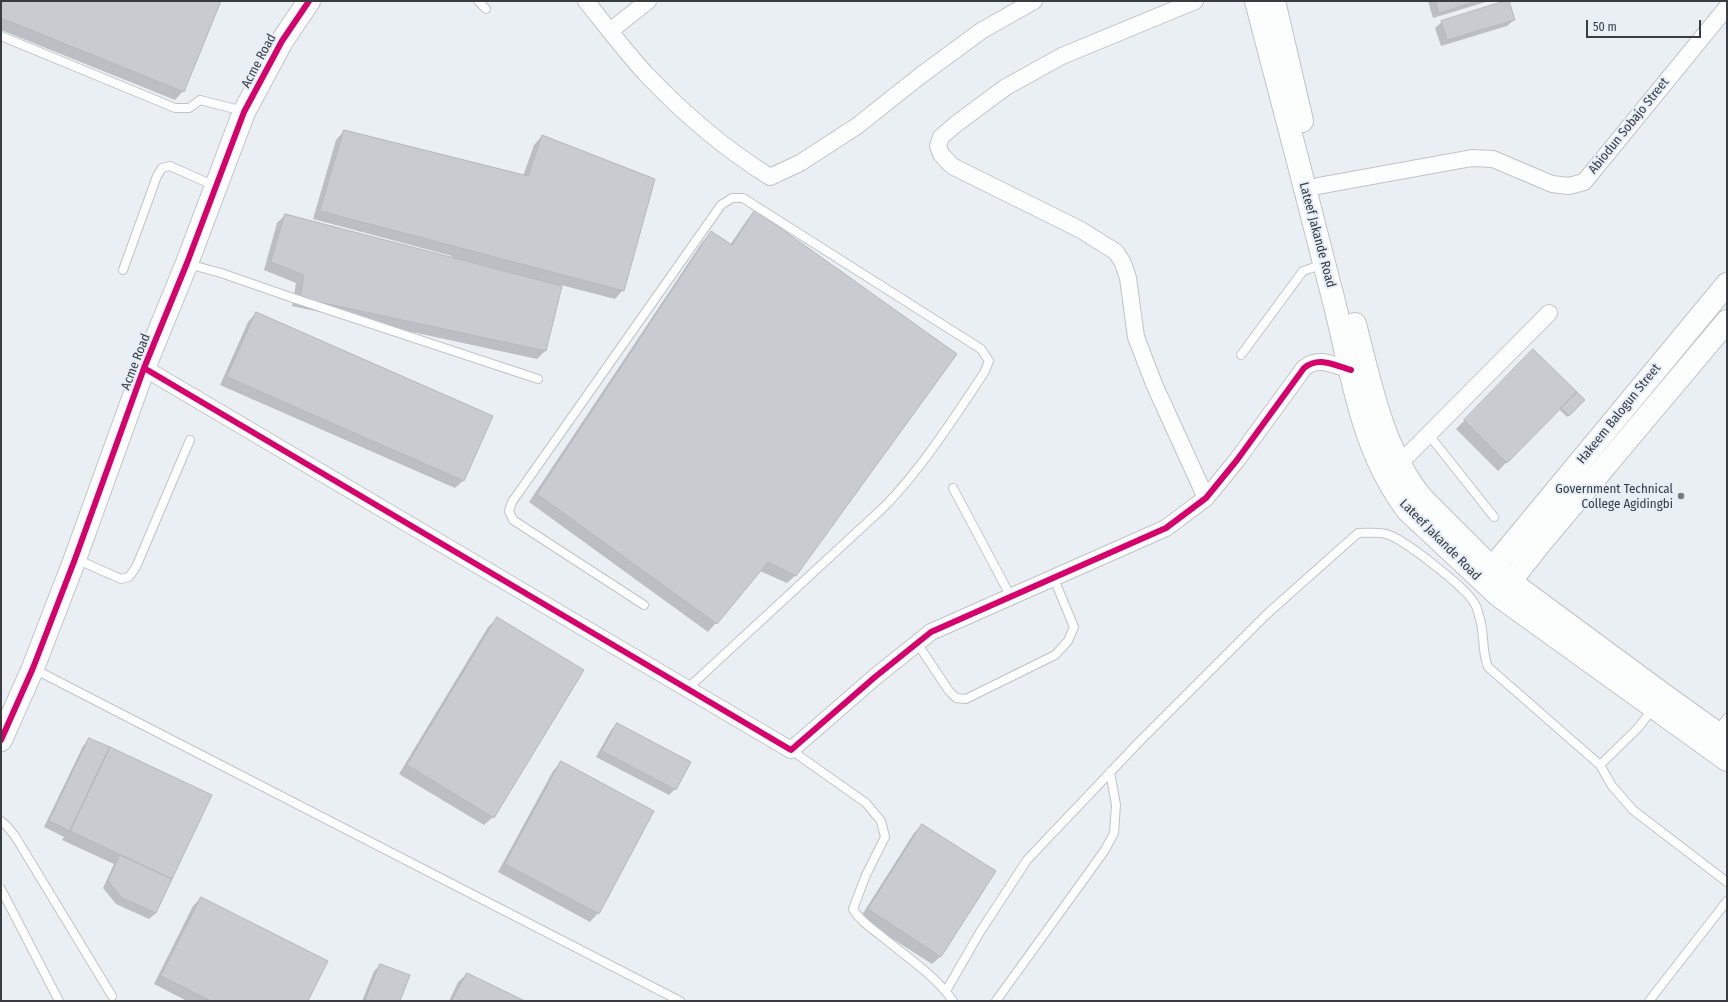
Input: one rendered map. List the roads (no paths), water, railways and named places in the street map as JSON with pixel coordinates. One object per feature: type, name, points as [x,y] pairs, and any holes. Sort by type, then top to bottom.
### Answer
[{"type":"main road","name":"Acme Road","points":[[1,740],[33,668],[75,559],[144,368],[187,263],[244,112],[282,41],[309,1]]},
{"type":"main road","name":"Lateef Jakande Road","points":[[1256,1],[1325,264],[1361,415],[1374,455],[1395,495],[1408,511],[1505,589],[1654,707],[1727,760]]},
{"type":"main road","name":"Lateef Jakande Road","points":[[1274,1],[1318,186],[1370,382],[1392,448],[1412,486],[1487,574]]},
{"type":"main road","name":"Hakeem Balogun Street","points":[[1487,574],[1727,284]]},
{"type":"main road","name":"Hakeem Balogun Street","points":[[1505,589],[1538,546],[1727,321]]},
{"type":"main road","points":[[1649,378],[1667,394]]},
{"type":"main road","name":"Lateef Jakande Road","points":[[1505,589],[1658,692],[1723,730]]},
{"type":"street","points":[[586,1],[646,74],[694,121],[749,164],[770,177],[800,163],[857,126],[920,76],[981,31],[1034,1]]},
{"type":"street","points":[[610,31],[648,1]]},
{"type":"street","points":[[1195,1],[1062,56],[1006,87],[956,124],[941,138],[938,146],[941,154],[952,166],[1081,230],[1116,252],[1123,263],[1128,278],[1136,337],[1154,384],[1206,498]]},
{"type":"street","name":"Abiodun Sobajo Street","points":[[1318,186],[1472,158],[1493,159],[1552,184],[1569,186],[1584,182],[1727,7]]},
{"type":"street","points":[[1400,463],[1549,313]]},
{"type":"street","points":[[144,368],[791,750],[875,677],[931,632],[1054,579],[1166,528],[1206,498],[1237,460],[1304,368],[1311,363],[1320,361],[1351,370]]},
{"type":"lane","points":[[478,1],[486,9]]},
{"type":"lane","points":[[1,36],[176,108],[189,108],[200,100],[244,112]]},
{"type":"lane","points":[[123,270],[157,176],[162,168],[170,166],[216,186]]},
{"type":"lane","points":[[644,605],[513,520],[509,512],[512,502],[721,205],[732,198],[743,198],[981,349],[989,361],[984,373],[923,463],[906,484],[884,507],[687,689]]},
{"type":"lane","points":[[187,263],[538,379]]},
{"type":"lane","points":[[1242,354],[1303,271],[1325,264]]},
{"type":"lane","points":[[1429,435],[1494,517]]},
{"type":"lane","points":[[75,559],[121,579],[129,577],[136,567],[190,440]]},
{"type":"lane","points":[[953,488],[1011,597]]},
{"type":"lane","points":[[946,991],[980,932],[1027,860],[1110,772],[1267,614],[1358,534],[1373,532],[1387,534],[1401,540],[1460,586],[1473,602],[1480,617],[1483,656],[1488,667],[1600,765],[1612,786],[1633,810],[1727,882]]},
{"type":"lane","points":[[917,643],[949,691],[956,698],[966,699],[1055,655],[1068,641],[1074,627],[1054,579]]},
{"type":"lane","points":[[33,668],[680,1001]]},
{"type":"lane","points":[[1600,765],[1638,728],[1654,707]]},
{"type":"lane","points":[[791,750],[866,803],[881,821],[885,837],[866,875],[854,909],[856,914],[866,923],[946,991],[953,1001]]},
{"type":"lane","points":[[996,1001],[1105,850],[1114,833],[1116,805],[1110,772]]},
{"type":"lane","points":[[1,821],[15,836],[112,996]]},
{"type":"lane","points":[[1,889],[59,1001]]},
{"type":"lane","points":[[1649,1001],[1727,901]]},
{"type":"place","name":"Government Technical College Agidingbi","points":[[1681,496]]}]
